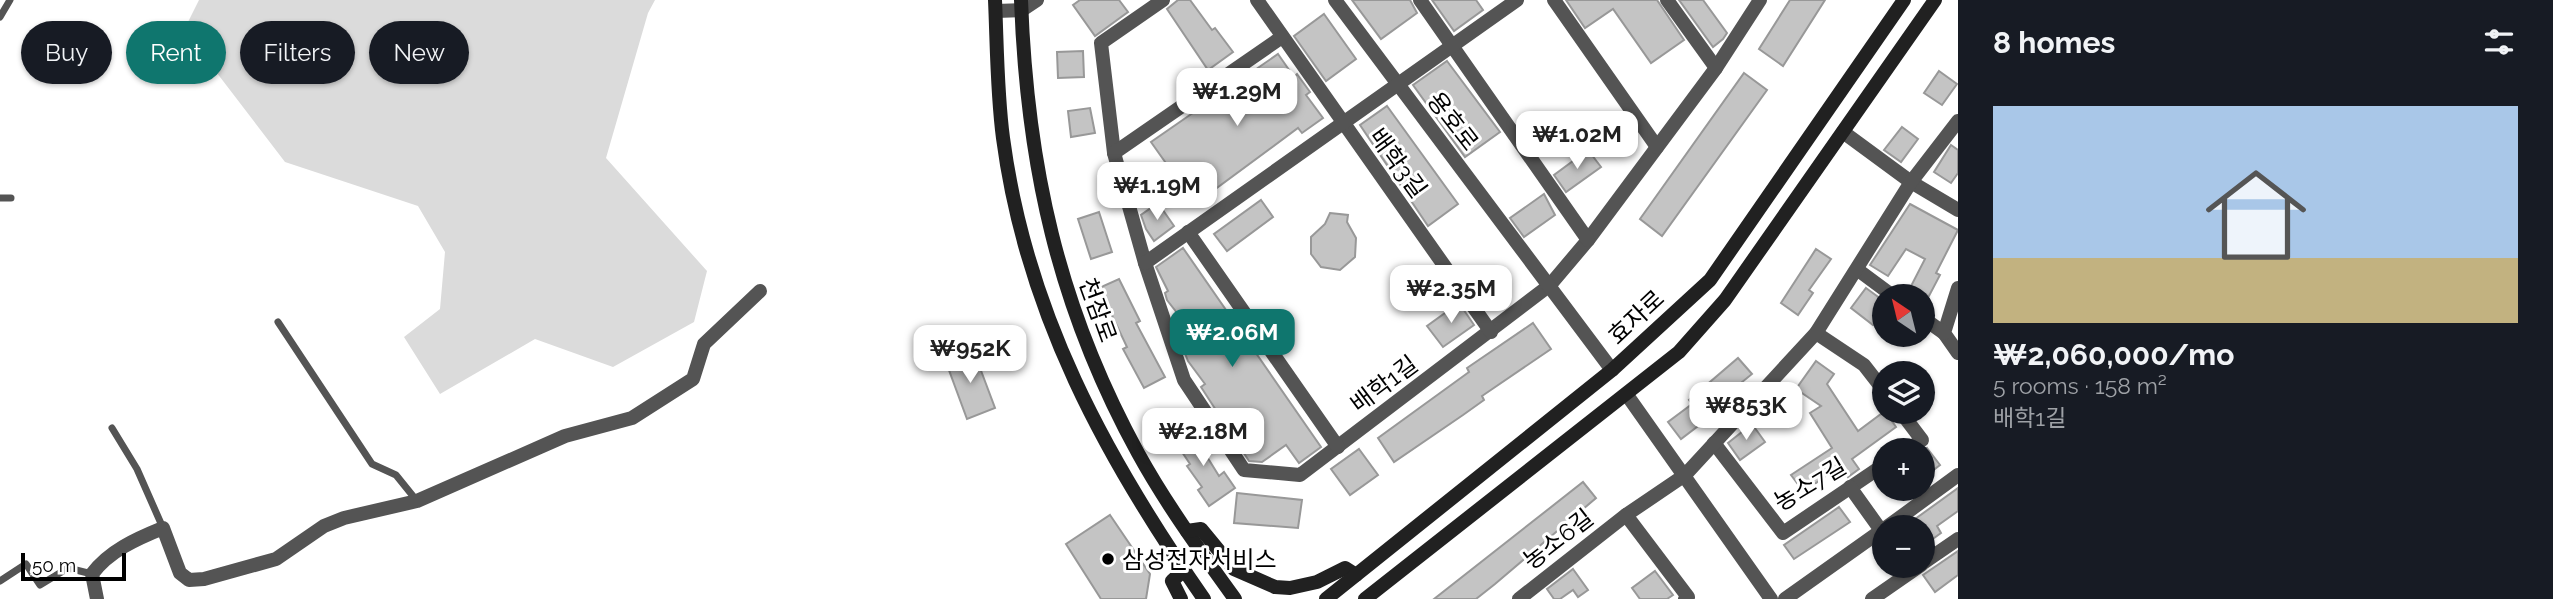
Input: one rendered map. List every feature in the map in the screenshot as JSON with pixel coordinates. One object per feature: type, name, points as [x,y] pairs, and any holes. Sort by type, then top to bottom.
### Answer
[{"type":"street","points":[[996,5],[1022,5],[1037,0]]},
{"type":"street","points":[[1145,262],[1114,153],[1101,43],[1163,0]]},
{"type":"street","name":"배학3길","points":[[1257,0],[1491,332]]},
{"type":"street","name":"용호로","points":[[1335,0],[1396,85],[1612,370]]},
{"type":"street","points":[[1420,0],[1588,240]]},
{"type":"street","name":"배학3길","points":[[1145,262],[1517,0]]},
{"type":"street","points":[[1553,0],[1657,147]]},
{"type":"street","name":"배학1길","points":[[1145,262],[1184,380],[1244,470],[1300,475],[1550,285],[1588,240],[1716,68],[1760,0]]},
{"type":"street","name":"효자로","points":[[1325,599],[1612,370],[1710,280],[1904,0]]},
{"type":"street","points":[[1372,597],[1679,352],[1725,300],[1935,0]]},
{"type":"street","points":[[1668,2],[1716,68]]},
{"type":"street","name":"천잠로","points":[[996,5],[1003,137],[1021,231],[1038,292],[1079,394],[1104,445],[1204,599]]},
{"type":"street","name":"천잠로","points":[[1022,5],[1027,104],[1035,167],[1060,271],[1095,366],[1138,454],[1235,599]]},
{"type":"street","points":[[1114,153],[1282,37]]},
{"type":"street","points":[[1685,475],[1815,333],[1858,270],[1911,182],[1958,121]]},
{"type":"street","points":[[1843,132],[1911,182],[1958,210]]},
{"type":"street","name":"배학1길","points":[[1188,232],[1338,447]]},
{"type":"street","points":[[1858,270],[1877,284]]},
{"type":"street","points":[[1944,333],[1958,288]]},
{"type":"street","points":[[97,599],[92,574],[101,561],[136,539],[163,528],[180,573],[190,580],[204,579],[276,559],[324,526],[344,518],[417,501],[565,436],[632,418],[694,379],[704,344],[760,290]]},
{"type":"street","points":[[1936,327],[1944,333],[1958,353]]},
{"type":"street","points":[[1815,333],[1864,365],[1872,375]]},
{"type":"street","points":[[1628,395],[1771,599]]},
{"type":"street","points":[[1910,424],[1920,438]]},
{"type":"street","name":"농소7길","points":[[1714,443],[1783,533],[1872,473]]},
{"type":"street","name":"농소6길","points":[[1519,599],[1626,515],[1685,475]]},
{"type":"street","points":[[1904,515],[1958,475]]},
{"type":"street","points":[[1850,487],[1872,515]]},
{"type":"street","name":"농소6길","points":[[1626,515],[1688,597],[1685,599]]},
{"type":"street","points":[[1187,531],[1201,528],[1234,569],[1275,587],[1290,588],[1317,582],[1345,568],[1356,575]]},
{"type":"street","points":[[1785,599],[1872,538]]},
{"type":"street","points":[[1935,554],[1958,539]]},
{"type":"street","points":[[1181,599],[1172,581],[1184,570]]},
{"type":"street","points":[[1872,599],[1900,578]]},
{"type":"lane","points":[[0,17],[10,0]]},
{"type":"lane","points":[[0,198],[11,198]]},
{"type":"lane","points":[[278,322],[372,464],[396,475],[417,501]]},
{"type":"lane","points":[[112,428],[137,469],[163,528]]},
{"type":"lane","points":[[0,581],[26,564],[40,585],[68,568],[92,574]]},
{"type":"shaded area","points":[[199,0],[655,0],[648,13],[606,158],[707,271],[694,322],[613,367],[535,339],[440,394],[404,337],[440,309],[445,252],[418,206],[285,162],[225,84],[226,21],[188,21]]},
{"type":"building","points":[[1080,0],[1119,0],[1128,12],[1095,36],[1073,5]]},
{"type":"building","points":[[1178,0],[1190,0],[1212,30],[1215,28],[1233,52],[1208,70],[1167,9]]},
{"type":"building","points":[[1352,0],[1410,0],[1417,13],[1381,39]]},
{"type":"building","points":[[1432,0],[1476,0],[1483,10],[1454,31]]},
{"type":"building","points":[[1566,0],[1657,0],[1684,40],[1651,63],[1613,9],[1585,28]]},
{"type":"building","points":[[1679,0],[1703,0],[1727,33],[1723,39],[1713,47]]},
{"type":"building","points":[[1790,0],[1825,0],[1783,66],[1759,49]]},
{"type":"building","points":[[1324,14],[1356,59],[1326,81],[1294,36]]},
{"type":"building","points":[[1083,51],[1084,77],[1058,78],[1057,52]]},
{"type":"building","points":[[1278,54],[1294,77],[1297,74],[1310,92],[1306,95],[1323,118],[1302,133],[1298,128],[1195,204],[1151,142]]},
{"type":"building","points":[[1447,61],[1500,132],[1465,157],[1413,85]]},
{"type":"building","points":[[1939,71],[1957,84],[1942,105],[1924,93]]},
{"type":"building","points":[[1744,73],[1767,90],[1662,236],[1640,219]]},
{"type":"building","points":[[1387,106],[1458,204],[1428,226],[1360,125]]},
{"type":"building","points":[[1090,108],[1095,133],[1071,137],[1068,111]]},
{"type":"building","points":[[1902,127],[1918,139],[1901,162],[1884,150]]},
{"type":"building","points":[[1951,145],[1958,150],[1958,173],[1951,183],[1934,172]]},
{"type":"building","points":[[1588,150],[1601,167],[1566,192],[1554,175]]},
{"type":"building","points":[[1544,194],[1555,215],[1524,237],[1510,218]]},
{"type":"building","points":[[1261,200],[1273,217],[1227,251],[1214,234]]},
{"type":"building","points":[[1158,203],[1174,226],[1154,241],[1141,215]]},
{"type":"building","points":[[1910,204],[1958,230],[1936,273],[1940,275],[1935,284],[1912,284],[1925,259],[1906,249],[1888,276],[1870,265]]},
{"type":"building","points":[[1099,212],[1112,252],[1091,259],[1078,219]]},
{"type":"building","points":[[1330,213],[1348,215],[1347,222],[1356,238],[1355,257],[1340,270],[1321,267],[1311,254],[1311,237],[1325,224]]},
{"type":"building","points":[[1183,248],[1321,447],[1299,463],[1286,445],[1262,462],[1249,461],[1201,387],[1205,384],[1188,361],[1184,351],[1189,348],[1175,322],[1181,318],[1167,300],[1165,293],[1168,291],[1156,267]]},
{"type":"building","points":[[1816,249],[1831,259],[1809,290],[1813,293],[1798,315],[1781,303]]},
{"type":"building","points":[[1119,279],[1140,321],[1136,323],[1165,377],[1144,388],[1123,349],[1127,347],[1099,288]]},
{"type":"building","points":[[1866,288],[1872,292],[1872,324],[1851,308]]},
{"type":"building","points":[[1459,303],[1474,325],[1443,347],[1427,326]]},
{"type":"building","points":[[1533,323],[1551,349],[1482,396],[1484,400],[1394,462],[1378,438],[1469,372],[1467,368]]},
{"type":"building","points":[[974,352],[995,408],[967,419],[946,362]]},
{"type":"building","points":[[1738,358],[1752,374],[1698,418],[1702,423],[1681,439],[1668,422],[1692,404],[1689,400]]},
{"type":"building","points":[[1816,361],[1834,374],[1827,384],[1858,431],[1872,421],[1872,424],[1894,424],[1896,427],[1881,438],[1872,438],[1872,444],[1852,459],[1859,469],[1848,477],[1840,465],[1804,492],[1791,475],[1832,448],[1810,413],[1821,406],[1796,389]]},
{"type":"building","points":[[1752,424],[1765,442],[1740,460],[1728,443]]},
{"type":"building","points":[[1188,426],[1219,476],[1224,472],[1235,488],[1209,506],[1198,490],[1202,487],[1187,466],[1190,464],[1172,437]]},
{"type":"building","points":[[1359,449],[1378,475],[1350,495],[1331,469]]},
{"type":"building","points":[[1583,482],[1596,498],[1476,599],[1434,599]]},
{"type":"building","points":[[1958,488],[1958,511],[1937,526],[1941,533],[1935,537],[1935,515],[1921,515]]},
{"type":"building","points":[[1237,493],[1302,500],[1298,528],[1234,523]]},
{"type":"building","points":[[1839,507],[1850,522],[1794,559],[1784,545]]},
{"type":"building","name":"삼성전자서비스","points":[[1110,515],[1150,574],[1146,599],[1101,599],[1066,544]]},
{"type":"building","points":[[1958,551],[1958,575],[1935,592],[1925,578],[1935,578],[1935,567]]},
{"type":"building","points":[[1573,569],[1588,590],[1578,597],[1573,590],[1560,599],[1554,599],[1547,589]]},
{"type":"building","points":[[1655,571],[1673,595],[1667,599],[1640,599],[1632,588]]},
{"type":"place","name":"삼성전자서비스","points":[[1108,559]]}]
